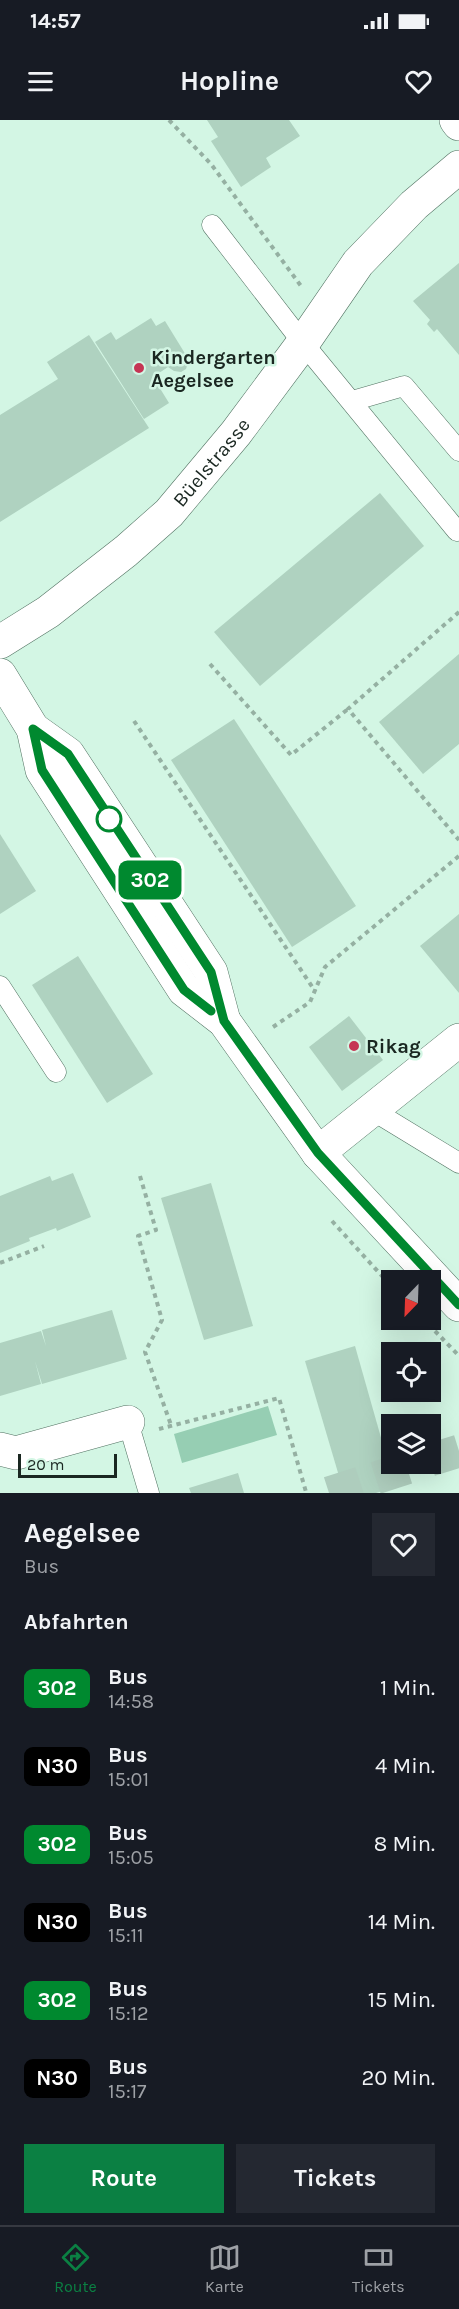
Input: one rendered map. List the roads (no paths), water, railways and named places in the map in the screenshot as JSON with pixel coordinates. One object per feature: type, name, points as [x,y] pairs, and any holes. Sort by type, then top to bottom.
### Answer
[{"type":"street","points":[[456,120],[459,123]]},
{"type":"street","name":"Büelstrasse","points":[[0,642],[48,612],[169,513],[236,434],[358,263],[414,205],[459,167]]},
{"type":"street","points":[[0,675],[33,729],[42,770],[184,990],[224,1021],[318,1153],[459,1305]]},
{"type":"street","points":[[318,1153],[459,1040]]},
{"type":"street","points":[[0,1449],[16,1453],[130,1429]]},
{"type":"lane","points":[[212,225],[303,343],[457,531]]},
{"type":"lane","points":[[352,401],[404,386],[459,451]]},
{"type":"lane","points":[[0,986],[56,1072]]},
{"type":"lane","points":[[372,1110],[459,1163]]},
{"type":"lane","points":[[130,1429],[149,1493]]},
{"type":"tunnel","points":[[441,1457],[459,1451]]},
{"type":"tunnel","points":[[329,1493],[388,1474]]},
{"type":"place","name":"Kindergarten Aegelsee","points":[[139,368]]},
{"type":"place","name":"Rikag","points":[[354,1046]]}]
